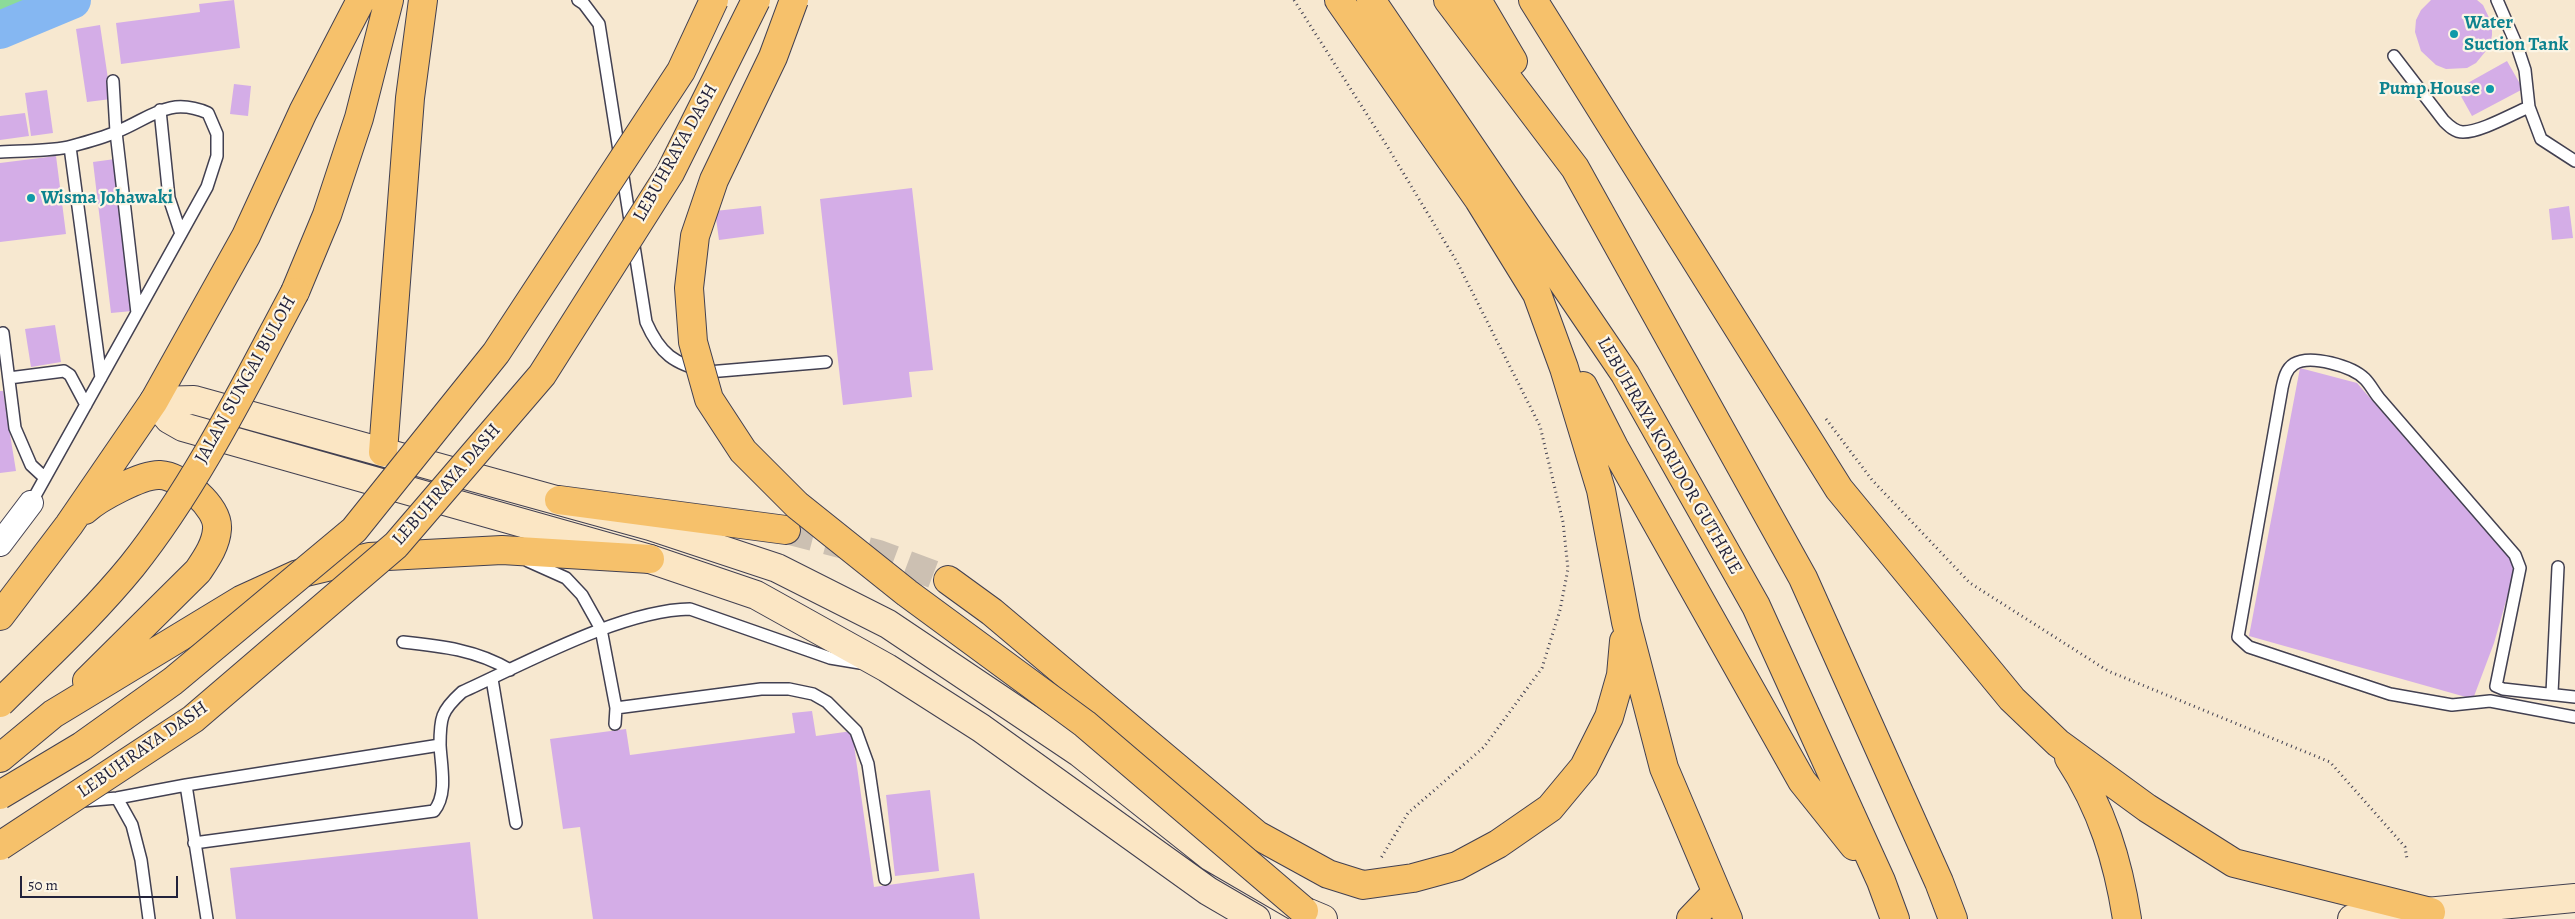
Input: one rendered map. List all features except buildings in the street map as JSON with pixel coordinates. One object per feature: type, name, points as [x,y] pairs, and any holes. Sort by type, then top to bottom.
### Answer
[{"type":"highway","points":[[0,616],[69,525],[154,400],[246,236],[303,112],[361,0]]},
{"type":"highway","name":"JALAN SUNGAI BULOH","points":[[0,703],[88,617],[133,565],[174,506],[229,416],[295,292],[327,215],[359,118],[389,0]]},
{"type":"highway","points":[[383,452],[410,98],[423,0]]},
{"type":"highway","name":"LEBUHRAYA DASH","points":[[0,795],[82,746],[173,681],[354,530],[496,352],[681,71],[714,0]]},
{"type":"highway","name":"LEBUHRAYA DASH","points":[[0,846],[194,719],[396,544],[542,375],[670,172],[756,0]]},
{"type":"highway","points":[[794,0],[773,57],[714,180],[695,236],[689,288],[693,342],[709,399],[743,451],[797,506],[907,593],[1085,724],[1314,915]]},
{"type":"highway","points":[[1339,0],[1479,200],[1537,294],[1614,447],[1802,781],[1881,881]]},
{"type":"highway","name":"LEBUHRAYA KORIDOR GUTHRIE","points":[[1371,0],[1625,374],[1756,606],[1881,881],[1895,919]]},
{"type":"highway","points":[[1448,0],[1575,168]]},
{"type":"highway","points":[[1477,0],[1575,168],[1803,578],[1939,882],[1953,919]]},
{"type":"highway","points":[[1533,0],[1839,489],[2012,699],[2058,742],[2147,808],[2234,862],[2431,912]]},
{"type":"highway","points":[[1537,294],[1564,368],[1601,490],[1626,622],[1664,768],[1728,919]]},
{"type":"highway","points":[[0,758],[53,714],[198,571],[211,550],[218,528],[205,499],[177,479],[160,475],[125,486],[95,501],[69,525]]},
{"type":"highway","points":[[559,500],[786,530]]},
{"type":"highway","points":[[53,714],[241,600],[298,574],[369,557],[502,550],[650,560]]},
{"type":"highway","points":[[948,580],[992,612],[1257,835],[1328,874],[1362,885],[1413,878],[1457,866],[1498,844],[1550,808],[1584,767],[1609,717],[1621,675],[1626,622]]},
{"type":"highway","points":[[2058,742],[2088,787],[2106,829],[2122,887],[2128,919]]},
{"type":"highway","points":[[1691,919],[1716,892]]},
{"type":"main road","points":[[154,400],[194,400],[650,526],[777,568],[888,624],[1080,753],[1211,857],[1314,915]]},
{"type":"main road","points":[[154,400],[169,419],[183,427],[650,560],[756,595],[886,668],[981,728],[1208,891],[1256,919]]},
{"type":"main road","points":[[2352,919],[2575,898]]},
{"type":"street","points":[[0,544],[31,503]]},
{"type":"lane","points":[[578,0],[584,4],[599,24],[646,322],[654,340],[668,357],[692,368],[708,372],[826,362]]},
{"type":"lane","points":[[2497,0],[2525,70],[2529,107],[2541,138],[2575,161]]},
{"type":"lane","points":[[2394,56],[2444,121],[2454,130],[2463,132],[2476,129],[2529,107]]},
{"type":"lane","points":[[113,81],[116,132],[137,313]]},
{"type":"lane","points":[[0,152],[70,147],[116,132],[160,110],[177,105],[193,107],[208,113],[217,134],[217,156],[207,187],[31,503]]},
{"type":"lane","points":[[160,110],[169,198],[181,234]]},
{"type":"lane","points":[[70,147],[101,378]]},
{"type":"lane","points":[[3,333],[15,428],[22,449],[31,465],[45,478]]},
{"type":"lane","points":[[2490,701],[2496,686],[2520,568],[2515,555],[2378,398],[2365,378],[2341,366],[2316,360],[2296,363],[2284,377],[2238,636],[2249,647],[2390,694],[2452,705],[2490,701],[2575,717]]},
{"type":"lane","points":[[9,378],[64,371],[70,375],[86,405]]},
{"type":"lane","points":[[502,550],[566,578],[582,596],[601,630],[616,708],[615,724]]},
{"type":"lane","points":[[2552,694],[2558,567]]},
{"type":"lane","points":[[194,843],[434,811],[439,805],[443,786],[440,718],[450,703],[462,692],[601,630],[670,610],[690,610],[830,658],[886,668]]},
{"type":"lane","points":[[403,642],[449,646],[492,659],[510,670]]},
{"type":"lane","points":[[492,678],[516,824]]},
{"type":"lane","points":[[2496,686],[2503,689],[2575,697]]},
{"type":"lane","points":[[616,708],[761,689],[788,689],[805,692],[828,702],[856,731],[868,764],[885,879]]},
{"type":"lane","points":[[0,846],[86,799],[117,798],[186,785],[440,746]]},
{"type":"lane","points":[[186,785],[207,919]]},
{"type":"lane","points":[[117,798],[132,824],[139,851],[149,919]]},
{"type":"path","points":[[1294,0],[1388,146],[1457,262],[1540,426],[1562,522],[1568,570],[1560,610],[1542,668],[1484,746],[1408,813],[1381,858]]},
{"type":"path","points":[[1821,413],[1872,480],[1970,583],[2108,671],[2330,762],[2405,848],[2407,859]]},
{"type":"green space","points":[[0,0],[44,0],[0,17]]},
{"type":"waterway","points":[[0,30],[72,0]]},
{"type":"tunnel","points":[[786,530],[879,554],[948,580]]},
{"type":"place","name":"Water Suction Tank","points":[[2454,34]]},
{"type":"place","name":"Pump House","points":[[2490,89]]},
{"type":"place","name":"Wisma Johawaki","points":[[31,198]]}]
